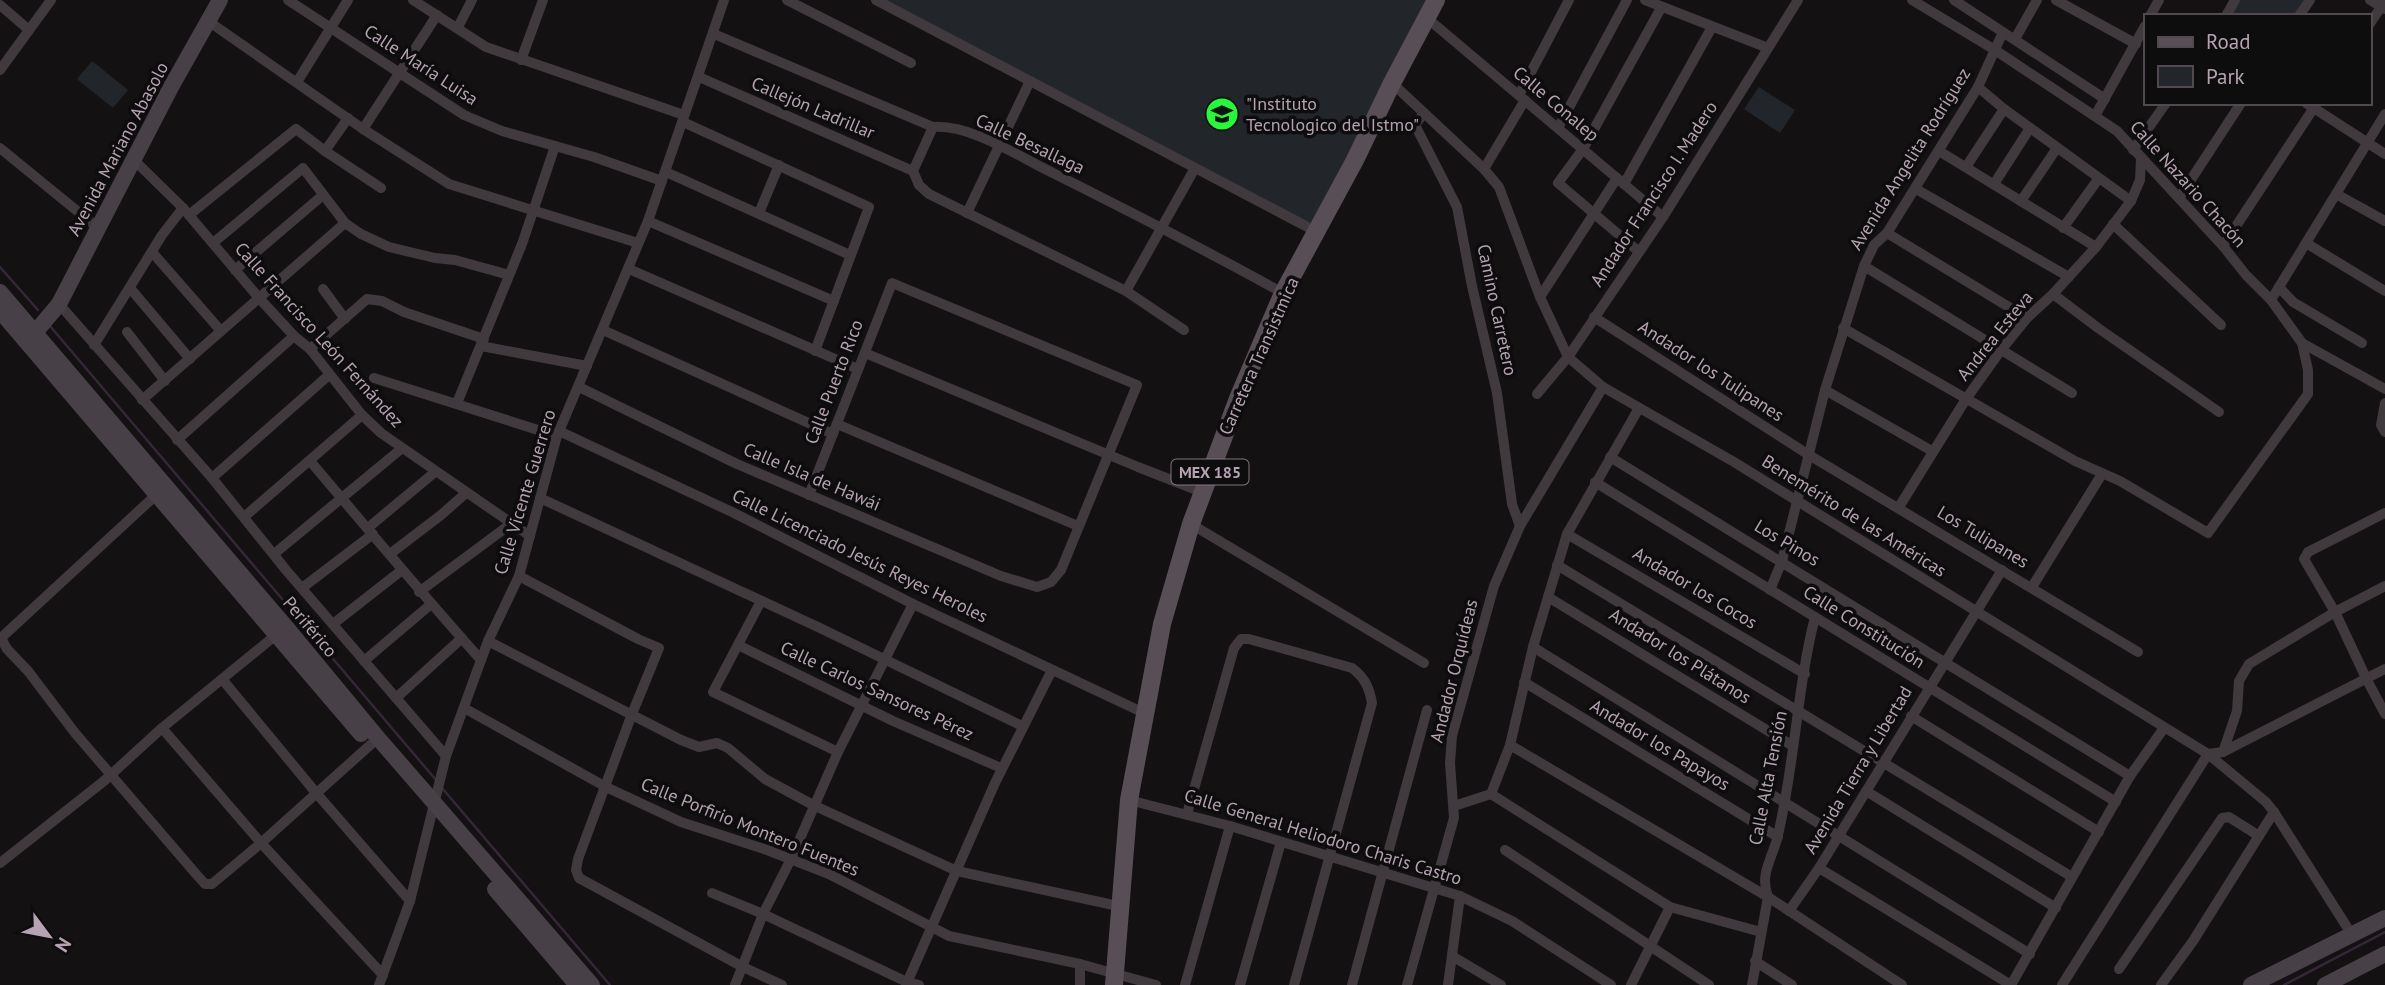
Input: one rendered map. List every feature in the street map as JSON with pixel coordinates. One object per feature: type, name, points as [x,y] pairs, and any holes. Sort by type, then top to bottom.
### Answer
[{"type":"main road","name":"Avenida Mariano Abasolo","points":[[42,324],[98,228],[220,0]]},
{"type":"main road","name":"Carretera Transistmica","points":[[1114,979],[1118,906],[1129,800],[1162,624],[1191,524],[1239,396],[1283,293],[1436,0]]},
{"type":"main road","name":"Periférico","points":[[0,292],[42,324],[286,627],[374,741]]},
{"type":"main road","name":"Periférico","points":[[0,310],[42,324],[156,495],[276,635],[592,985]]},
{"type":"main road","name":"Periférico","points":[[434,808],[528,930],[577,985]]},
{"type":"main road","points":[[2251,985],[2272,981],[2385,918]]},
{"type":"main road","points":[[2336,983],[2385,954]]},
{"type":"street","points":[[0,70],[51,0]]},
{"type":"street","name":"Calle María Luisa","points":[[288,0],[464,115],[502,131],[664,176],[759,214],[850,255]]},
{"type":"street","points":[[297,82],[348,0]]},
{"type":"street","points":[[414,0],[486,47],[683,119],[869,207],[815,351]]},
{"type":"street","points":[[458,27],[472,0]]},
{"type":"street","points":[[521,60],[543,0]]},
{"type":"street","points":[[683,119],[724,0]]},
{"type":"street","points":[[787,0],[911,63]]},
{"type":"street","points":[[876,0],[1317,232]]},
{"type":"street","points":[[1484,169],[1569,0]]},
{"type":"street","points":[[1558,128],[1627,0]]},
{"type":"street","points":[[1645,0],[1768,48]]},
{"type":"street","name":"Andador Francisco I. Madero","points":[[1537,394],[1568,357],[1663,217],[1798,0]]},
{"type":"street","name":"Calle Nazario Chacón","points":[[1912,0],[1995,50],[2117,131],[2271,300],[2302,343],[2308,370],[2308,394],[2208,533],[2120,481],[2102,474]]},
{"type":"street","points":[[1954,0],[2105,99]]},
{"type":"street","points":[[2015,39],[2036,0]]},
{"type":"street","points":[[2056,0],[2136,44]]},
{"type":"street","points":[[2370,0],[2384,6],[2371,22]]},
{"type":"street","points":[[0,5],[29,30]]},
{"type":"street","points":[[1638,251],[1558,183],[1583,149],[1661,8]]},
{"type":"street","points":[[363,129],[438,15]]},
{"type":"street","name":"Calle Conalep","points":[[1427,18],[1663,217]]},
{"type":"street","points":[[208,21],[363,129],[449,184],[638,243]]},
{"type":"street","points":[[1540,297],[1594,213],[1621,181],[1712,27]]},
{"type":"street","points":[[2095,116],[2144,28]]},
{"type":"street","name":"Avenida Angelita Rodríguez","points":[[1770,590],[1782,561],[1825,390],[1864,266],[1874,245],[1887,233],[1979,87],[2003,32]]},
{"type":"street","name":"Calle Besallaga","points":[[713,34],[933,127],[944,126],[965,132],[998,146],[1163,228],[1283,293]]},
{"type":"street","name":"Callejón Ladrillar","points":[[699,77],[913,171]]},
{"type":"street","points":[[967,213],[1030,81]]},
{"type":"street","name":"Benemérito de las Américas","points":[[1392,83],[1484,169],[1499,187],[1540,297],[1568,357],[1603,387],[1734,462],[2208,754],[2266,802],[2274,812],[2352,935]]},
{"type":"street","points":[[1979,87],[2004,109],[2131,201]]},
{"type":"street","points":[[2137,154],[2165,105]]},
{"type":"street","points":[[2179,198],[2240,105]]},
{"type":"street","points":[[2222,246],[2312,105],[2385,154]]},
{"type":"street","points":[[1966,167],[2004,109]]},
{"type":"street","name":"Camino Carretero","points":[[1424,113],[1415,125],[1457,207],[1497,393],[1512,504],[1520,526]]},
{"type":"street","points":[[2271,300],[2385,114]]},
{"type":"street","points":[[325,151],[348,118]]},
{"type":"street","name":"Calle Vicente Guerrero","points":[[381,980],[410,901],[446,756],[488,641],[519,576],[558,433],[629,270],[683,119]]},
{"type":"street","points":[[933,127],[913,171],[919,185],[929,194],[1126,290],[1184,330]]},
{"type":"street","points":[[94,345],[152,252],[186,211],[296,128],[381,188]]},
{"type":"street","points":[[1994,184],[2030,128]]},
{"type":"street","points":[[457,403],[509,275],[555,146]]},
{"type":"street","points":[[0,148],[98,228]]},
{"type":"street","points":[[2021,201],[2057,148]]},
{"type":"street","points":[[1938,151],[2096,247]]},
{"type":"street","name":"Andrea Esteva","points":[[1899,507],[1932,451],[2001,350],[2096,247],[2131,201],[2140,180],[2137,154]]},
{"type":"street","name":"Calle Francisco León Fernández","points":[[134,160],[186,211],[259,298],[294,336],[310,349],[362,415],[401,449],[530,536]]},
{"type":"street","points":[[759,214],[779,165]]},
{"type":"street","points":[[213,243],[303,168],[345,223],[361,234],[389,247],[455,260],[509,275]]},
{"type":"street","points":[[1126,290],[1195,168]]},
{"type":"street","points":[[2063,228],[2099,178]]},
{"type":"street","points":[[1916,189],[2069,277]]},
{"type":"street","points":[[2336,194],[2385,221]]},
{"type":"street","points":[[235,270],[323,195]]},
{"type":"street","points":[[648,221],[834,301]]},
{"type":"street","points":[[142,400],[345,223]]},
{"type":"street","points":[[2113,224],[2221,325]]},
{"type":"street","points":[[1887,233],[2028,318]]},
{"type":"street","points":[[2306,243],[2385,291]]},
{"type":"street","points":[[152,252],[221,331]]},
{"type":"street","points":[[1864,266],[2072,393]]},
{"type":"street","points":[[629,270],[858,369]]},
{"type":"street","name":"Calle Puerto Rico","points":[[809,495],[892,283],[1137,385],[1109,455]]},
{"type":"street","points":[[130,288],[190,359]]},
{"type":"street","points":[[2279,288],[2293,302],[2361,343]]},
{"type":"street","points":[[323,289],[345,319]]},
{"type":"street","points":[[2053,294],[2219,412]]},
{"type":"street","points":[[310,349],[368,299],[382,301],[482,343],[587,366]]},
{"type":"street","name":"Andador los Tulipanes","points":[[1594,317],[1809,455]]},
{"type":"street","points":[[42,324],[94,345],[212,478],[446,756]]},
{"type":"street","points":[[1843,328],[2102,474],[2032,587]]},
{"type":"street","points":[[603,330],[835,429],[1078,526],[1109,455]]},
{"type":"street","points":[[127,332],[165,381]]},
{"type":"street","points":[[177,440],[294,336]]},
{"type":"street","points":[[2302,343],[2385,389]]},
{"type":"street","points":[[865,353],[1202,492]]},
{"type":"street","points":[[212,478],[329,375]]},
{"type":"street","name":"Calle Licenciado Jesús Reyes Heroles","points":[[374,378],[558,433],[734,513],[913,604],[1144,713]]},
{"type":"street","name":"Calle Isla de Hawái","points":[[579,387],[737,464],[1001,576],[1037,587],[1051,582],[1060,570],[1078,526]]},
{"type":"street","name":"Andador Orquídeas","points":[[1407,985],[1454,818],[1450,763],[1452,736],[1494,586],[1520,526],[1603,387]]},
{"type":"street","points":[[1825,390],[1932,451]]},
{"type":"street","points":[[2385,402],[2381,425],[2385,432]]},
{"type":"street","points":[[1454,806],[1490,794],[1510,745],[1532,647],[1567,534],[1639,408]]},
{"type":"street","points":[[244,517],[362,415]]},
{"type":"street","points":[[274,554],[401,449]]},
{"type":"street","name":"Los Tulipanes","points":[[1809,455],[2138,652]]},
{"type":"street","name":"Los Pinos","points":[[1610,457],[2130,776]]},
{"type":"street","points":[[310,461],[371,530],[430,605],[481,660]]},
{"type":"street","points":[[302,588],[435,472]]},
{"type":"street","name":"Calle Constitución","points":[[1595,482],[2116,802]]},
{"type":"street","points":[[390,554],[466,493]]},
{"type":"street","points":[[156,495],[1,638],[75,733],[205,884],[212,884],[261,843],[374,741]]},
{"type":"street","points":[[540,498],[1022,726]]},
{"type":"street","points":[[2385,513],[2308,552],[2304,559],[2335,612],[2385,714]]},
{"type":"street","points":[[419,592],[512,523]]},
{"type":"street","points":[[1191,524],[1424,663]]},
{"type":"street","name":"Andador los Cocos","points":[[1567,534],[1805,674]]},
{"type":"street","points":[[1557,565],[2072,877]]},
{"type":"street","points":[[333,624],[402,570]]},
{"type":"street","name":"Avenida Tierra y Libertad","points":[[1789,911],[1839,835],[2002,570]]},
{"type":"street","points":[[519,576],[659,648],[578,859],[576,870],[579,878],[743,967],[782,985]]},
{"type":"street","points":[[2223,752],[2237,712],[2239,681],[2249,664],[2335,612],[2385,586]]},
{"type":"street","name":"Andador los Plátanos","points":[[1548,597],[1793,746]]},
{"type":"street","points":[[761,601],[713,692],[838,752]]},
{"type":"street","points":[[735,985],[763,914],[791,859],[813,805],[913,604]]},
{"type":"street","points":[[364,661],[430,605]]},
{"type":"street","name":"Calle Alta Tensión","points":[[1752,985],[1768,897],[1764,872],[1778,837],[1815,617]]},
{"type":"street","points":[[0,863],[112,774],[162,728],[276,635]]},
{"type":"street","points":[[396,698],[461,638]]},
{"type":"street","points":[[1188,814],[1234,648],[1241,639],[1352,668],[1363,676],[1370,690],[1372,703],[1294,985]]},
{"type":"street","points":[[488,641],[681,740],[699,747],[717,743],[728,748],[765,779],[813,805],[957,871],[1118,906]]},
{"type":"street","name":"Calle Carlos Sansores Pérez","points":[[738,645],[893,721],[1001,768]]},
{"type":"street","points":[[1532,647],[2029,954]]},
{"type":"street","points":[[2062,985],[2208,754],[2223,752],[2385,669]]},
{"type":"street","points":[[907,984],[1001,768],[1052,670]]},
{"type":"street","points":[[222,680],[410,901]]},
{"type":"street","name":"Andador los Papayos","points":[[1524,682],[1778,837]]},
{"type":"street","name":"Calle Porfirio Montero Fuentes","points":[[464,708],[606,787],[681,822],[829,874],[949,936],[1080,964],[1114,979],[1156,985]]},
{"type":"street","points":[[1352,985],[1427,709]]},
{"type":"street","points":[[1911,716],[2099,832]]},
{"type":"street","points":[[162,728],[381,980]]},
{"type":"street","points":[[1819,867],[2011,985],[2130,776],[2164,728]]},
{"type":"street","points":[[1510,745],[1768,897],[1902,985]]},
{"type":"street","points":[[1866,790],[2056,908]]},
{"type":"street","points":[[1490,794],[1670,907],[1761,932]]},
{"type":"street","name":"Calle General Heliodoro Charis Castro","points":[[1129,800],[1230,826],[1460,895],[1511,922],[1611,985]]},
{"type":"street","points":[[2161,985],[2193,941],[2274,812]]},
{"type":"street","points":[[2119,969],[2222,818],[2229,817],[2259,836]]},
{"type":"street","points":[[1185,985],[1230,826]]},
{"type":"street","points":[[1240,985],[1281,842]]},
{"type":"street","points":[[1505,850],[1709,985]]},
{"type":"street","points":[[712,893],[763,914],[907,984],[919,985]]},
{"type":"street","points":[[1448,985],[1460,895]]},
{"type":"street","points":[[1631,985],[1670,907]]},
{"type":"street","points":[[1452,956],[1501,985]]},
{"type":"street","points":[[1755,961],[1792,985]]},
{"type":"street","points":[[1080,964],[1080,985]]},
{"type":"green space","name":"\"Instituto Tecnologico del Istmo\"","points":[[883,0],[1436,0],[1317,232]]},
{"type":"green space","points":[[2235,0],[2309,0],[2299,14],[2227,14]]},
{"type":"green space","points":[[92,61],[128,90],[113,108],[77,79]]},
{"type":"green space","points":[[1759,87],[1795,110],[1780,133],[1744,109]]},
{"type":"waterway","points":[[0,267],[38,310]]},
{"type":"waterway","points":[[50,326],[436,780]]},
{"type":"waterway","points":[[442,788],[610,985]]},
{"type":"waterway","points":[[2284,985],[2385,932]]},
{"type":"place","name":"\"Instituto Tecnologico del Istmo\"","points":[[1222,114]]}]
